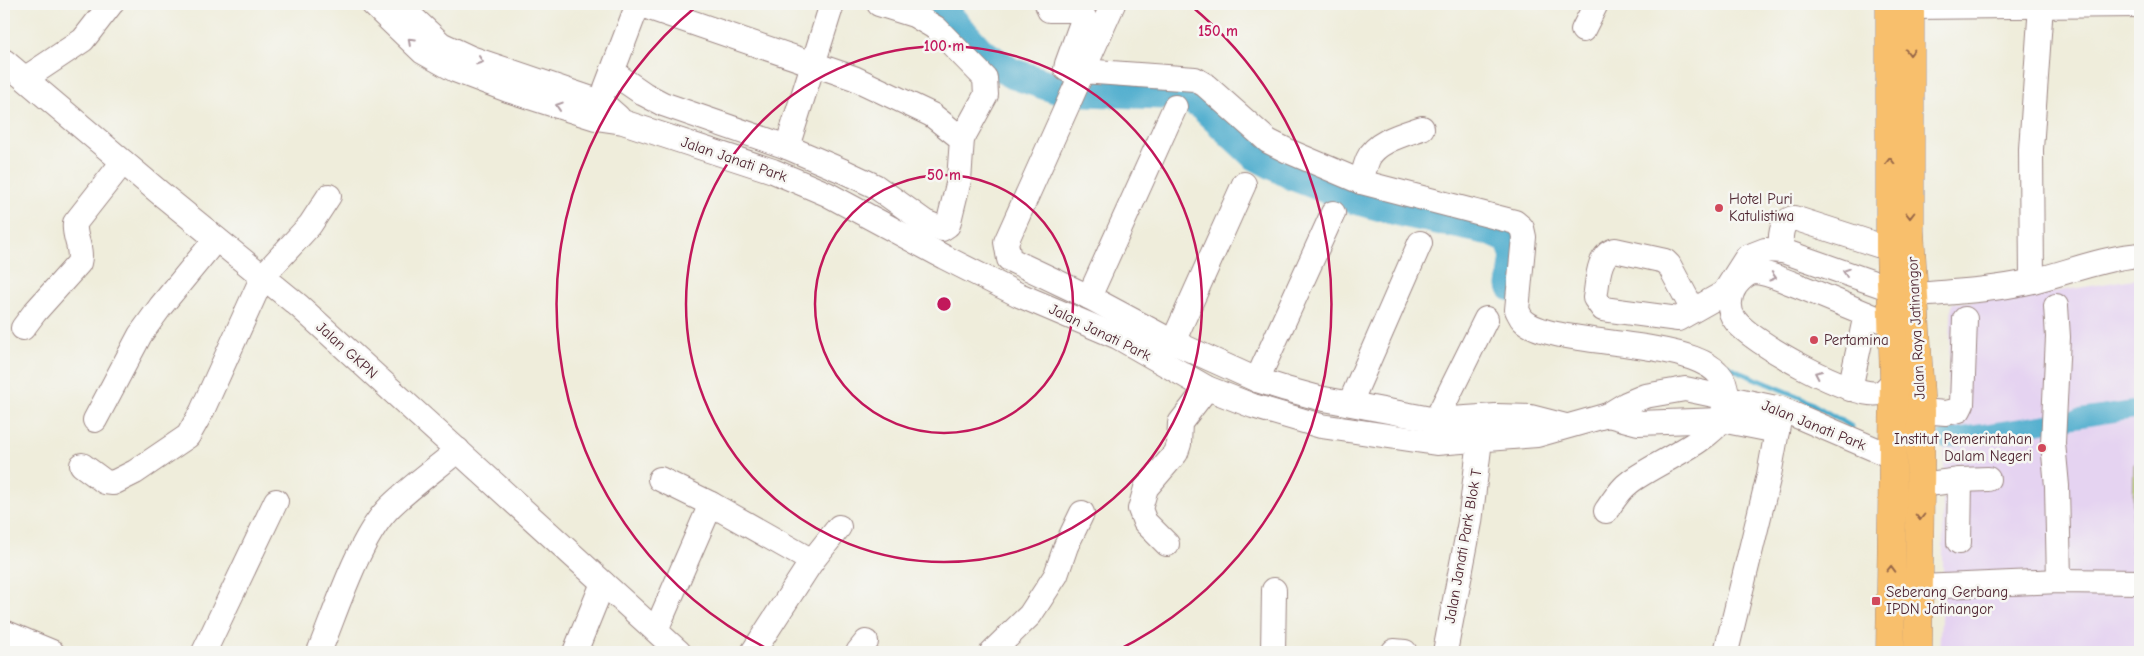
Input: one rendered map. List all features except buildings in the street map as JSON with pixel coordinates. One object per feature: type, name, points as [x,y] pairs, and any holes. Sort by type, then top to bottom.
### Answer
[{"type":"highway","name":"Jalan Raya Jatinangor","points":[[1903,5],[1890,249],[1903,292],[1921,380],[1918,652]]},
{"type":"highway","name":"Jalan Raya Jatinangor","points":[[1890,652],[1894,325],[1903,292],[1910,231],[1903,5]]},
{"type":"highway","points":[[1894,381],[1921,380]]},
{"type":"street","points":[[26,78],[83,40],[110,4]]},
{"type":"street","name":"Jalan Janati Park","points":[[372,4],[423,52],[455,70],[508,90],[599,110],[623,122],[773,171],[827,194],[988,280],[1118,336],[1206,388],[1253,406],[1321,426],[1436,443],[1538,435],[1608,415],[1626,404],[1645,396],[1685,389],[1726,396],[1779,420],[1893,457]]},
{"type":"street","points":[[398,4],[441,44],[599,110],[638,4],[854,78],[932,115],[962,139]]},
{"type":"street","points":[[786,147],[832,4]]},
{"type":"street","points":[[612,72],[644,94],[663,104],[786,147],[875,186],[925,222],[942,229],[948,225],[959,180],[962,139],[986,95],[985,78],[936,28],[914,15],[879,4]]},
{"type":"street","points":[[1047,4],[1049,10],[1073,10],[1082,13],[1084,17],[1066,69],[1078,82],[1195,79],[1205,85],[1268,141],[1288,151],[1361,182],[1515,222],[1522,228],[1524,237],[1517,310],[1522,320],[1555,334],[1632,345],[1696,360],[1711,366],[1720,374],[1725,384],[1726,396],[1721,420],[1696,442],[1629,482],[1606,511]]},
{"type":"street","points":[[1113,4],[1006,242],[1010,259],[1089,297],[1173,342],[1257,380],[1319,398],[1436,420],[1505,416],[1531,417],[1566,426]]},
{"type":"street","points":[[1583,30],[1596,4]]},
{"type":"street","points":[[1903,5],[2140,5]]},
{"type":"street","points":[[2032,281],[2031,148],[2041,5]]},
{"type":"street","name":"Jalan GKPN","points":[[4,61],[123,162],[263,276],[458,450],[679,652]]},
{"type":"street","points":[[1089,297],[1175,107]]},
{"type":"street","points":[[1361,182],[1368,158],[1382,145],[1422,128]]},
{"type":"street","points":[[23,328],[78,263],[81,253],[74,231],[75,223],[123,162]]},
{"type":"street","points":[[1173,342],[1244,184]]},
{"type":"street","points":[[82,465],[105,482],[113,484],[135,472],[188,436],[202,411],[263,276],[310,225],[329,196]]},
{"type":"street","points":[[1257,380],[1333,213]]},
{"type":"street","points":[[1791,254],[1809,223],[1890,249]]},
{"type":"street","points":[[95,420],[140,335],[216,239]]},
{"type":"street","points":[[1350,403],[1420,243]]},
{"type":"street","points":[[1693,310],[1724,293],[1747,257],[1764,250],[1791,254],[1903,292],[1973,290],[2032,281],[2118,257],[2140,255]]},
{"type":"street","points":[[1894,325],[1813,291],[1755,272],[1747,274],[1739,282],[1730,297],[1730,310],[1735,321],[1760,342],[1797,364],[1850,389],[1872,394],[1879,393],[1894,381]]},
{"type":"street","points":[[2056,306],[2058,337],[2053,442],[2057,486],[2059,581]]},
{"type":"street","points":[[1850,389],[1866,314]]},
{"type":"street","points":[[1436,420],[1486,319]]},
{"type":"street","points":[[1921,412],[1946,413],[1959,410],[1962,404],[1965,319]]},
{"type":"street","points":[[1167,544],[1145,522],[1140,509],[1146,488],[1176,453],[1179,444],[1180,423],[1206,388]]},
{"type":"street","points":[[1608,415],[1638,423],[1779,420],[1769,476],[1726,652]]},
{"type":"street","name":"Jalan Janati Park Blok T","points":[[1445,652],[1470,522],[1480,440]]},
{"type":"street","points":[[319,652],[356,562],[377,523],[388,509],[458,450]]},
{"type":"street","points":[[660,479],[711,504],[812,562]]},
{"type":"street","points":[[1920,485],[1988,479]]},
{"type":"street","points":[[1959,542],[1960,480]]},
{"type":"street","points":[[204,652],[276,501]]},
{"type":"street","points":[[656,630],[711,504]]},
{"type":"street","points":[[992,652],[1030,615],[1056,575],[1066,546],[1082,513]]},
{"type":"street","points":[[753,652],[812,562],[839,527]]},
{"type":"street","points":[[1920,587],[2059,581],[2140,582]]},
{"type":"street","points":[[575,652],[603,583]]},
{"type":"street","points":[[1273,652],[1274,590]]},
{"type":"street","points":[[4,632],[52,652]]},
{"type":"shaded area","name":"Institut Pemerintahan Dalam Negeri","points":[[2140,278],[2140,652],[1939,652],[1943,586],[1943,482],[1952,303],[2023,297]]},
{"type":"green space","points":[[2134,464],[2140,464],[2140,507],[2133,507]]},
{"type":"green space","points":[[2133,510],[2140,510],[2140,553],[2131,553]]},
{"type":"waterway","points":[[937,4],[979,51],[1011,73],[1062,90],[1185,95],[1203,106],[1254,154],[1295,176],[1355,199],[1404,212],[1490,230],[1510,239],[1516,256],[1512,286]]},
{"type":"waterway","points":[[1719,361],[1744,374],[1802,398],[1852,427]]},
{"type":"waterway","points":[[1944,439],[2140,409]]},
{"type":"place","name":"Hotel Puri Katulistiwa","points":[[1719,208]]},
{"type":"place","name":"Pertamina","points":[[1814,340]]},
{"type":"place","name":"Institut Pemerintahan Dalam Negeri","points":[[2042,448]]},
{"type":"place","name":"Seberang Gerbang IPDN Jatinangor","points":[[1876,601]]}]
